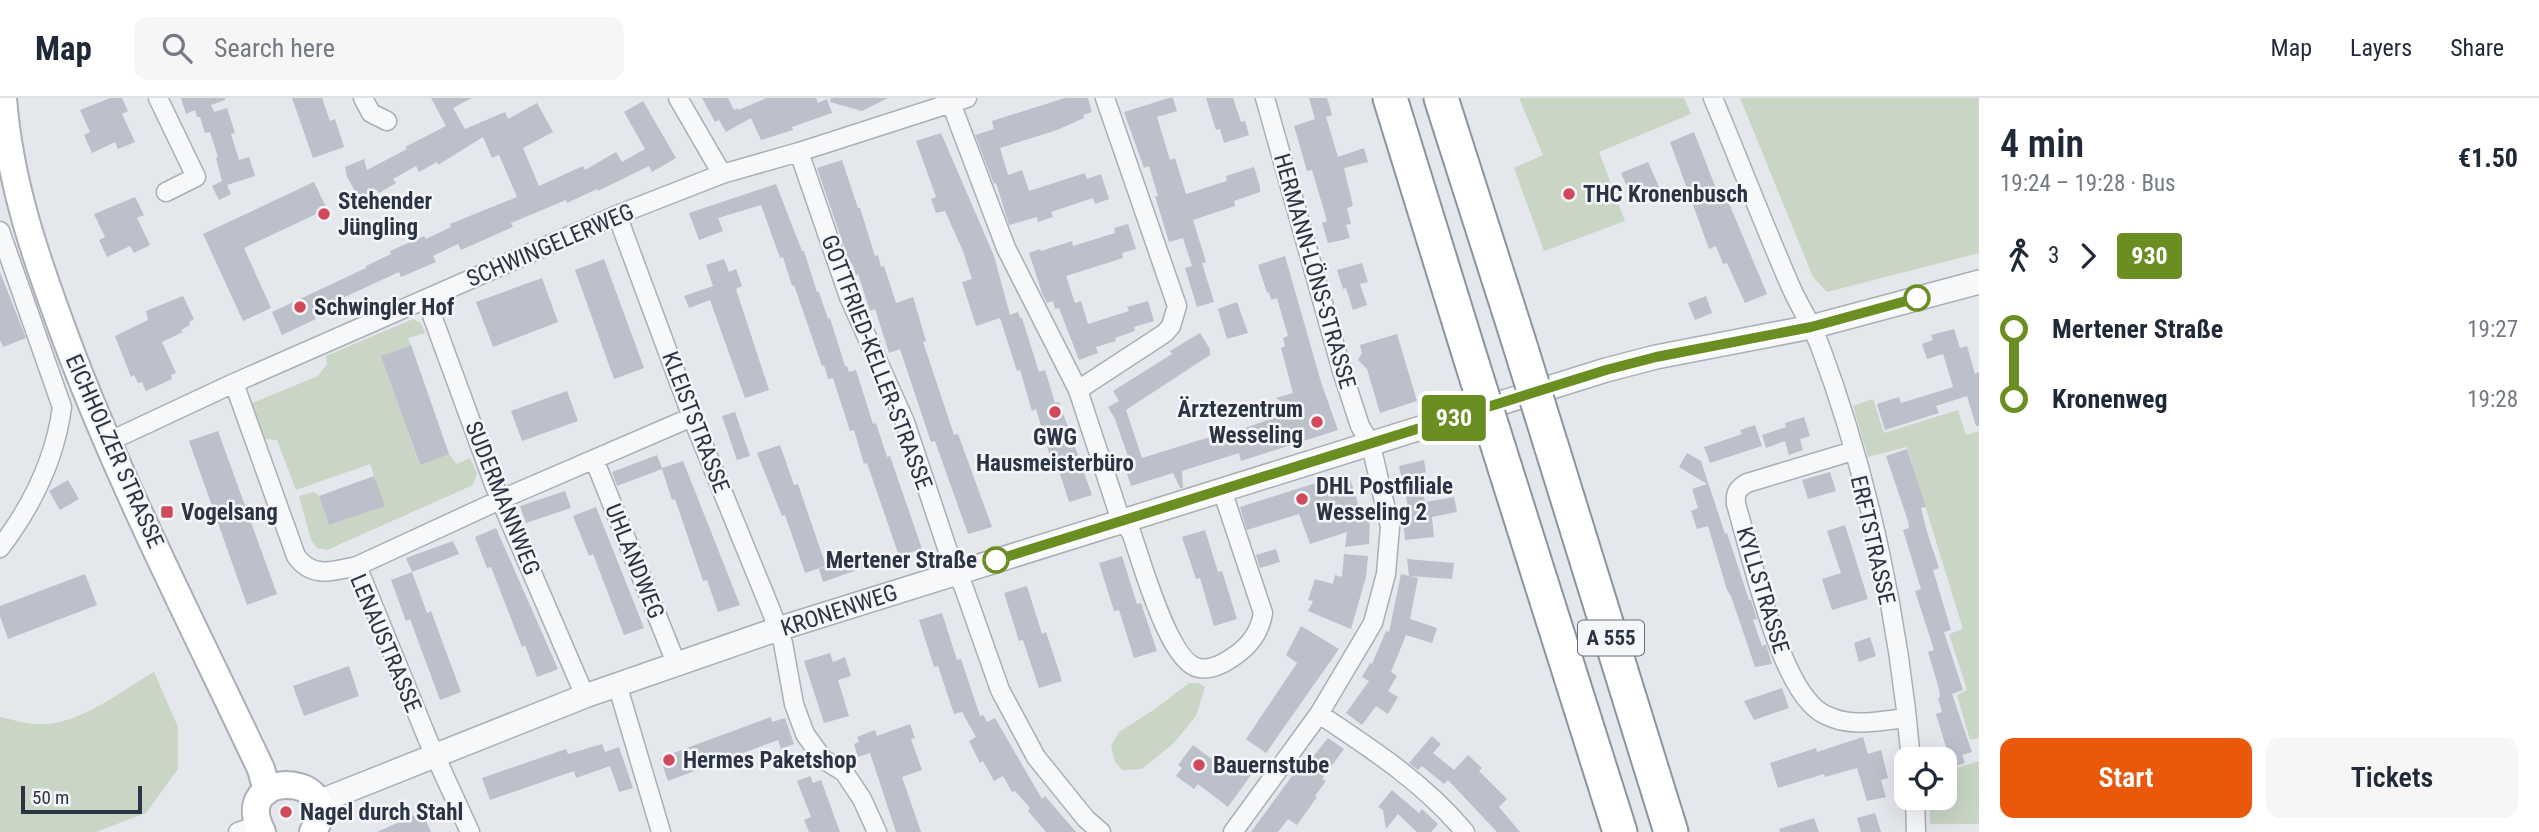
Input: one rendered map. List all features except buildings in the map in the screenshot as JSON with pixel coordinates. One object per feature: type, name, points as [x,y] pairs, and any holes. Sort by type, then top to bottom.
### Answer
[{"type":"highway","name":"A 555","points":[[1390,98],[1620,832]]},
{"type":"highway","name":"A 555","points":[[1441,98],[1671,832]]},
{"type":"main road","name":"EICHHOLZER STRASSE","points":[[2,98],[112,441],[261,769],[276,787]]},
{"type":"main road","points":[[253,830],[258,803],[276,787],[302,787],[316,803],[318,816],[313,832]]},
{"type":"street","points":[[158,98],[196,177],[166,192]]},
{"type":"street","points":[[363,98],[371,113],[387,121]]},
{"type":"street","points":[[678,98],[722,174]]},
{"type":"street","points":[[1078,390],[1165,332],[1171,326],[1177,306],[1105,98]]},
{"type":"street","name":"HERMANN-LÖNS-STRASSE","points":[[1233,832],[1319,714],[1373,622],[1386,575],[1390,527],[1370,443],[1360,426],[1342,371],[1265,98]]},
{"type":"street","name":"ERFTSTRASSE","points":[[1713,98],[1790,287],[1819,345],[1853,451],[1878,544],[1908,718],[1910,747]]},
{"type":"street","points":[[959,100],[1006,248],[1078,390],[1121,521],[1131,531],[1167,634],[1184,659],[1198,668],[1215,667],[1231,659],[1249,644],[1261,628],[1263,613],[1222,490]]},
{"type":"street","name":"SCHWINGELERWEG","points":[[112,441],[234,383],[617,215],[722,174],[959,100]]},
{"type":"street","name":"GOTTFRIED-KELLER-STRASSE","points":[[799,152],[849,297],[905,422],[956,573]]},
{"type":"street","name":"KLEISTSTRASSE","points":[[617,215],[692,417],[778,629],[794,704],[805,734],[823,760],[844,772],[862,799],[877,832]]},
{"type":"street","name":"EICHHOLZER STRASSE","points":[[0,231],[62,407],[60,429],[50,464],[21,520],[0,548]]},
{"type":"street","name":"KRONENWEG","points":[[316,803],[435,754],[676,663],[1121,521],[1642,360],[1811,327],[1979,282]]},
{"type":"street","name":"SUDERMANNWEG","points":[[426,299],[495,487],[585,696]]},
{"type":"street","name":"LENAUSTRASSE","points":[[234,383],[296,556],[302,565],[310,570],[329,573],[357,566],[470,832]]},
{"type":"street","points":[[357,566],[502,499],[692,417]]},
{"type":"street","name":"KYLLSTRASSE","points":[[1853,451],[1747,483],[1738,488],[1735,494],[1736,504],[1769,616],[1788,668],[1810,703],[1820,712],[1848,722],[1908,718]]},
{"type":"street","name":"UHLANDWEG","points":[[594,459],[676,663]]},
{"type":"street","points":[[956,573],[964,588],[1000,690],[1036,757],[1086,819],[1101,832]]},
{"type":"street","points":[[617,684],[661,832]]},
{"type":"street","points":[[1319,714],[1398,767],[1465,832]]},
{"type":"street","points":[[1915,810],[1916,832]]},
{"type":"green space","name":"THC Kronenbusch","points":[[1519,98],[1684,98],[1691,114],[1599,152],[1625,221],[1544,251],[1514,168],[1543,155]]},
{"type":"green space","points":[[1740,98],[1979,98],[1979,253],[1827,292],[1813,277]]},
{"type":"green space","points":[[413,319],[421,323],[425,333],[408,338],[411,345],[382,356],[419,464],[449,454],[457,464],[470,458],[477,473],[473,485],[327,550],[317,548],[311,540],[299,496],[314,492],[319,496],[329,525],[384,506],[370,464],[296,490],[277,440],[264,439],[260,435],[252,403],[318,376],[327,364],[326,356]]},
{"type":"green space","points":[[1873,399],[1884,433],[1958,410],[1966,435],[1979,431],[1979,741],[1978,738],[1970,740],[1957,695],[1967,690],[1949,634],[1963,629],[1907,447],[1868,457],[1853,406]]},
{"type":"green space","points":[[154,672],[178,727],[178,769],[146,813],[96,832],[0,832],[0,717],[33,724],[65,721],[96,707]]},
{"type":"green space","points":[[1189,683],[1198,683],[1205,687],[1196,716],[1174,743],[1142,769],[1122,770],[1115,762],[1111,746],[1119,732]]},
{"type":"green space","points":[[1979,761],[1979,824],[1930,824],[1930,810],[1957,810],[1957,768]]},
{"type":"bus line","name":"930","points":[[996,560],[1606,370],[1656,357],[1811,327],[1917,298]]},
{"type":"place","name":"THC Kronenbusch","points":[[1569,194]]},
{"type":"place","name":"Stehender Jüngling","points":[[324,214]]},
{"type":"place","name":"Schwingler Hof","points":[[300,307]]},
{"type":"place","name":"GWG Hausmeisterbüro","points":[[1055,412]]},
{"type":"place","name":"Ärztezentrum Wesseling","points":[[1317,422]]},
{"type":"place","name":"DHL Postfiliale Wesseling 2","points":[[1302,499]]},
{"type":"place","name":"Vogelsang","points":[[167,512]]},
{"type":"place","name":"Mertener Straße","points":[[996,560]]},
{"type":"place","name":"Hermes Paketshop","points":[[669,760]]},
{"type":"place","name":"Bauernstube","points":[[1199,765]]},
{"type":"place","name":"Nagel durch Stahl","points":[[286,812]]}]
